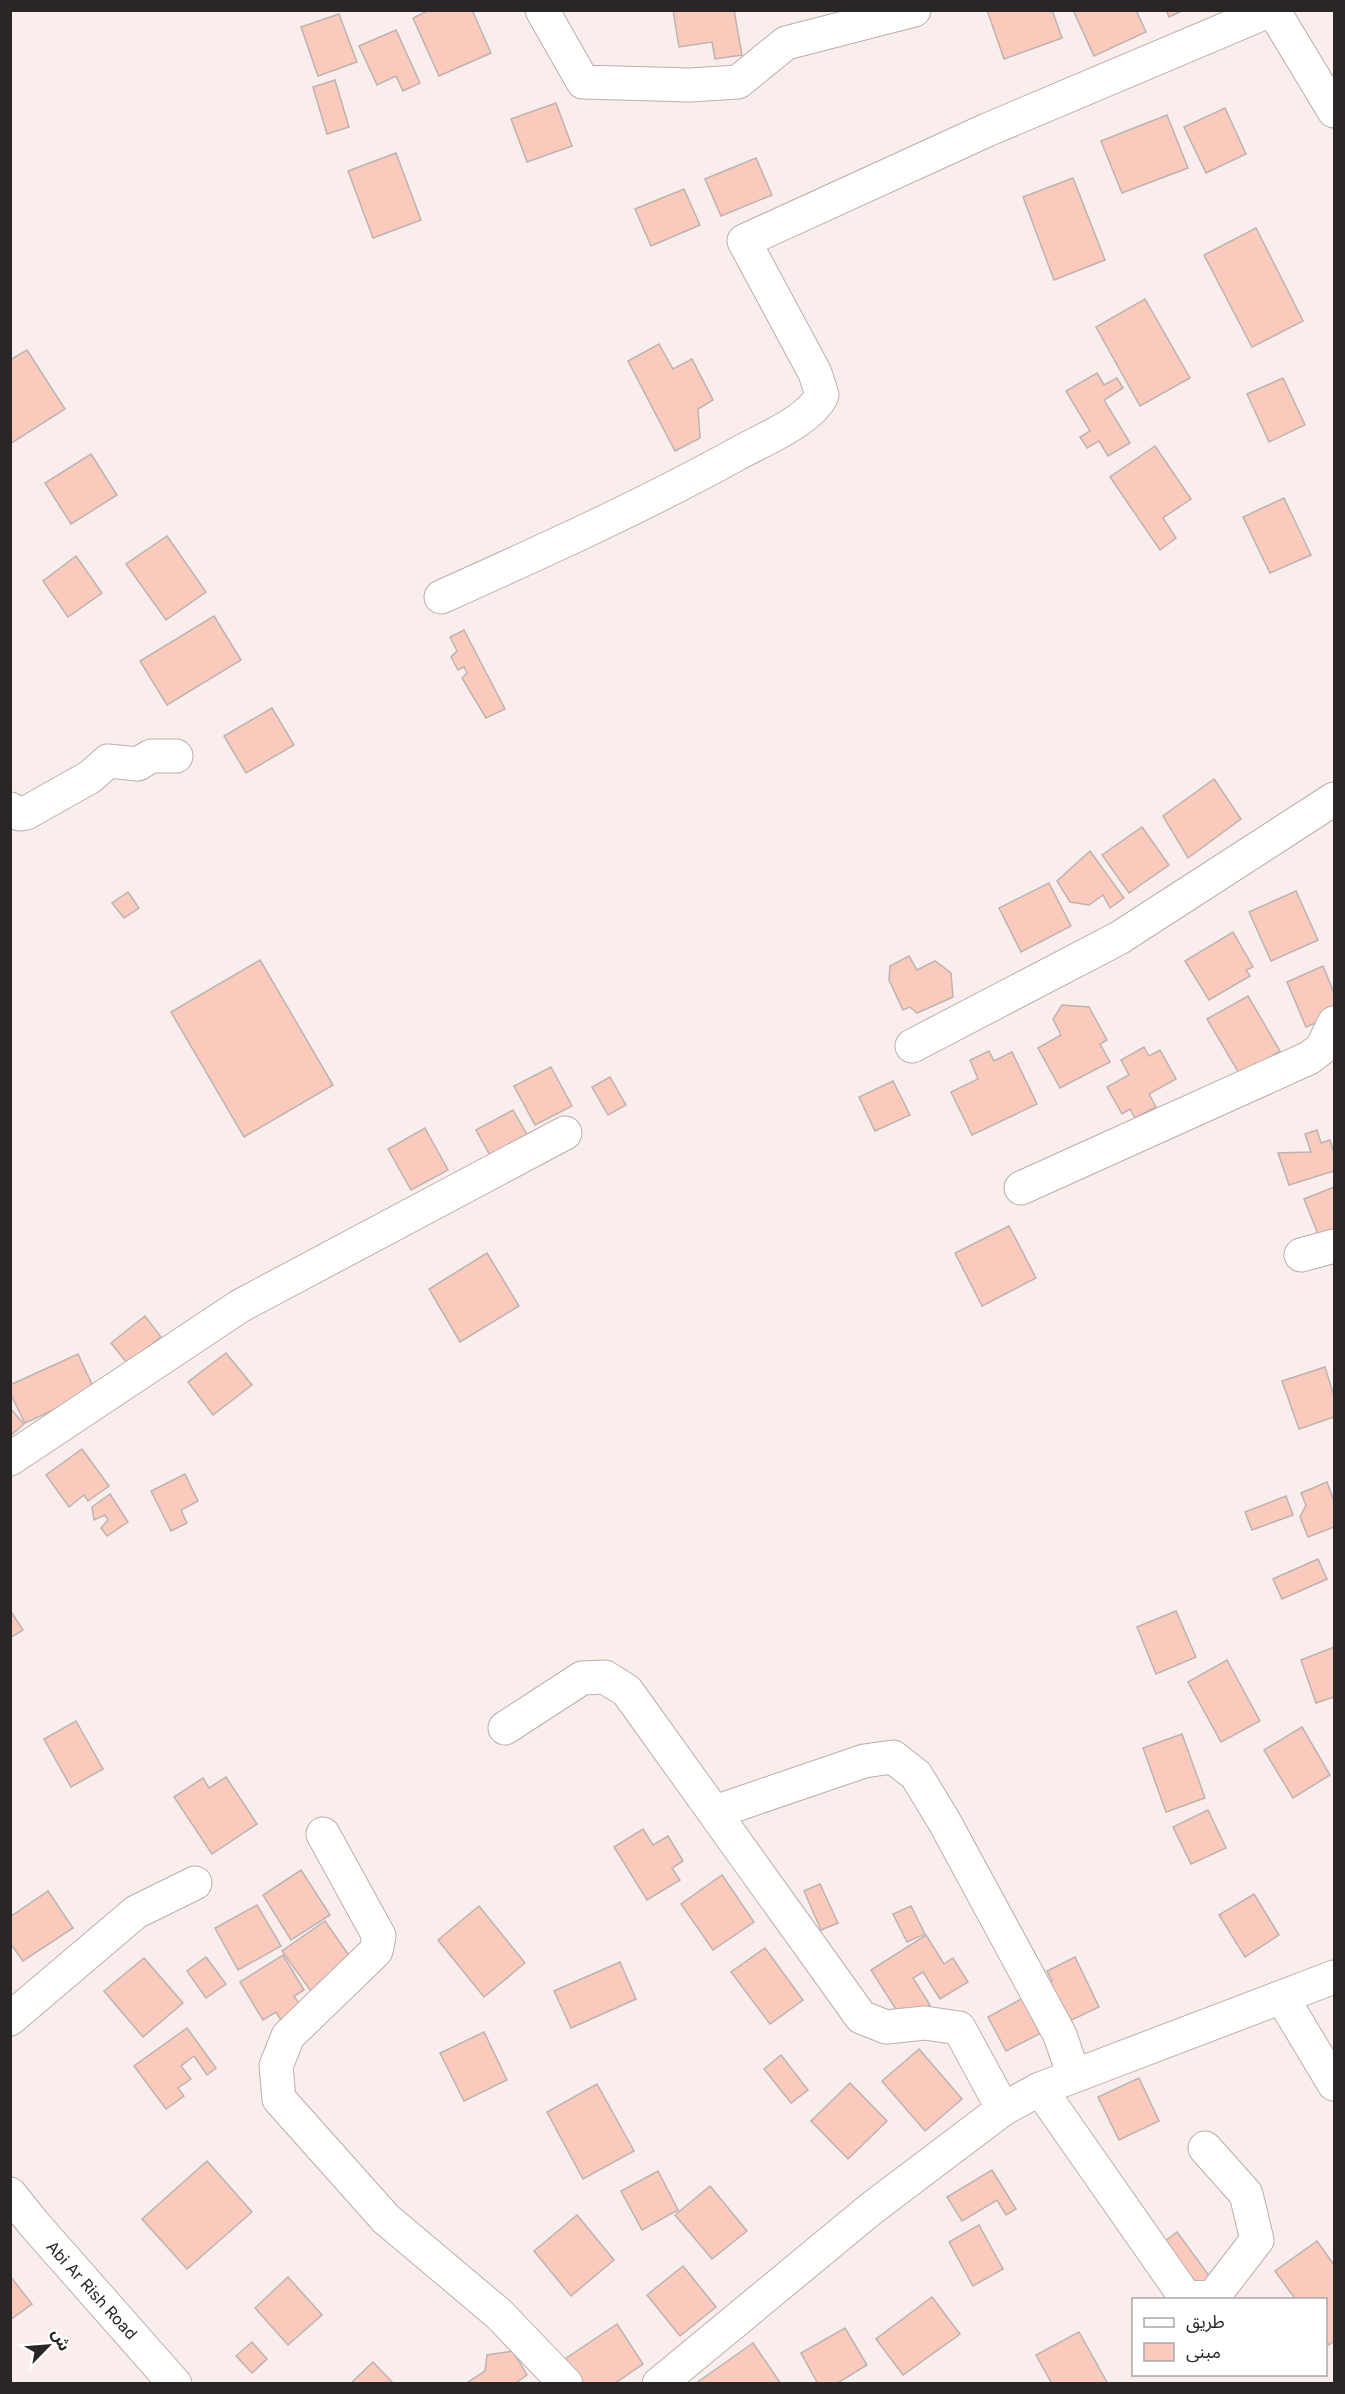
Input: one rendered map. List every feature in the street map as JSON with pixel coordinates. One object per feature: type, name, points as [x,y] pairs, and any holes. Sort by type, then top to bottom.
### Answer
[{"type":"street","points":[[542,10],[583,82],[690,86],[738,82],[786,43],[915,10]]},
{"type":"street","points":[[441,597],[663,494],[796,422],[818,404],[822,395],[815,373],[744,241],[987,130],[1272,10],[1335,111]]},
{"type":"street","points":[[10,809],[20,814],[26,813],[90,777],[108,760],[138,764],[151,756],[176,756]]},
{"type":"street","points":[[912,1046],[1119,938],[1335,799]]},
{"type":"street","points":[[1021,1188],[1309,1058],[1322,1048],[1335,1023]]},
{"type":"street","points":[[10,1459],[240,1306],[565,1133]]},
{"type":"street","points":[[1301,1255],[1335,1246]]},
{"type":"street","points":[[505,1728],[582,1677],[605,1677],[627,1691],[861,2017],[886,2027],[925,2023],[959,2028],[1003,2109]]},
{"type":"street","points":[[715,1812],[864,1761],[893,1757],[916,1774],[944,1821],[1060,2036],[1074,2076]]},
{"type":"street","points":[[323,1834],[379,1936],[376,1950],[288,2036],[276,2066],[279,2099],[386,2219],[499,2314],[566,2384]]},
{"type":"street","points":[[10,2019],[136,1912],[195,1883]]},
{"type":"street","points":[[659,2384],[872,2208],[1003,2109],[1040,2089],[1283,1999],[1335,1977]]},
{"type":"street","points":[[1283,1999],[1335,2084]]},
{"type":"street","points":[[1040,2089],[1186,2298],[1213,2297],[1257,2240],[1246,2194],[1205,2148]]},
{"type":"street","name":"Abi Ar Rish Road","points":[[10,2194],[175,2384]]},
{"type":"building","points":[[429,10],[472,10],[491,53],[439,76],[413,18]]},
{"type":"building","points":[[673,10],[734,10],[742,55],[715,59],[712,42],[679,47]]},
{"type":"building","points":[[987,10],[1052,10],[1062,38],[1004,59]]},
{"type":"building","points":[[1073,10],[1136,10],[1146,32],[1094,56]]},
{"type":"building","points":[[1166,10],[1184,10],[1169,17]]},
{"type":"building","points":[[339,14],[357,62],[318,76],[301,27]]},
{"type":"building","points":[[396,30],[420,83],[403,91],[396,76],[377,85],[359,46]]},
{"type":"building","points":[[335,80],[349,127],[327,134],[313,87]]},
{"type":"building","points":[[556,103],[572,146],[527,162],[511,119]]},
{"type":"building","points":[[1225,108],[1246,154],[1206,173],[1184,127]]},
{"type":"building","points":[[1167,115],[1188,168],[1122,193],[1101,141]]},
{"type":"building","points":[[396,153],[421,220],[373,238],[348,171]]},
{"type":"building","points":[[756,158],[772,195],[721,216],[705,179]]},
{"type":"building","points":[[1073,178],[1105,260],[1054,280],[1023,197]]},
{"type":"building","points":[[684,189],[700,225],[651,246],[635,209]]},
{"type":"building","points":[[1256,228],[1303,321],[1252,347],[1204,255]]},
{"type":"building","points":[[1145,299],[1190,378],[1140,406],[1096,327]]},
{"type":"building","points":[[659,344],[673,369],[692,359],[713,400],[698,409],[700,438],[675,451],[628,361]]},
{"type":"building","points":[[27,350],[65,409],[10,444],[10,360]]},
{"type":"building","points":[[1097,373],[1104,385],[1117,378],[1123,388],[1104,400],[1130,443],[1108,456],[1099,441],[1087,448],[1080,437],[1090,431],[1066,391]]},
{"type":"building","points":[[1283,378],[1305,425],[1269,442],[1247,394]]},
{"type":"building","points":[[1155,446],[1191,499],[1163,518],[1176,538],[1160,550],[1110,477]]},
{"type":"building","points":[[91,454],[117,495],[71,524],[45,483]]},
{"type":"building","points":[[1284,498],[1311,555],[1270,573],[1243,517]]},
{"type":"building","points":[[167,536],[206,592],[166,620],[126,564]]},
{"type":"building","points":[[76,556],[102,593],[68,617],[43,581]]},
{"type":"building","points":[[214,616],[241,660],[167,705],[140,661]]},
{"type":"building","points":[[464,630],[505,709],[486,718],[462,678],[467,673],[464,667],[458,670],[451,657],[457,651],[450,637]]},
{"type":"building","points":[[272,708],[294,745],[246,773],[224,736]]},
{"type":"building","points":[[1214,779],[1241,819],[1188,858],[1163,816]]},
{"type":"building","points":[[1142,827],[1169,865],[1129,893],[1102,855]]},
{"type":"building","points":[[1090,851],[1124,898],[1110,908],[1103,895],[1089,905],[1070,902],[1057,881]]},
{"type":"building","points":[[1049,883],[1071,926],[1021,952],[999,908]]},
{"type":"building","points":[[1296,891],[1318,940],[1271,961],[1249,912]]},
{"type":"building","points":[[128,892],[139,908],[124,918],[112,903]]},
{"type":"building","points":[[1233,932],[1253,967],[1246,970],[1250,976],[1209,1000],[1185,961]]},
{"type":"building","points":[[909,956],[917,970],[935,961],[951,973],[953,997],[917,1013],[910,1007],[903,1010],[889,980],[890,966]]},
{"type":"building","points":[[260,960],[333,1085],[244,1137],[171,1012]]},
{"type":"building","points":[[1323,966],[1334,993],[1334,1015],[1306,1027],[1287,982]]},
{"type":"building","points":[[1248,996],[1280,1051],[1240,1075],[1207,1019]]},
{"type":"building","points":[[1062,1005],[1089,1007],[1107,1040],[1100,1044],[1110,1062],[1060,1088],[1038,1048],[1061,1035],[1053,1019]]},
{"type":"building","points":[[1144,1047],[1149,1056],[1160,1050],[1176,1079],[1149,1094],[1156,1107],[1135,1118],[1130,1109],[1122,1114],[1107,1087],[1129,1075],[1121,1060]]},
{"type":"building","points":[[989,1051],[994,1061],[1012,1052],[1037,1104],[972,1135],[951,1092],[978,1079],[970,1060]]},
{"type":"building","points":[[551,1067],[572,1106],[535,1125],[514,1086]]},
{"type":"building","points":[[610,1077],[626,1105],[608,1115],[592,1087]]},
{"type":"building","points":[[893,1081],[910,1115],[875,1131],[859,1097]]},
{"type":"building","points":[[513,1110],[530,1140],[493,1161],[476,1130]]},
{"type":"building","points":[[425,1128],[448,1170],[411,1190],[388,1149]]},
{"type":"building","points":[[1317,1130],[1321,1143],[1330,1140],[1334,1153],[1334,1171],[1289,1185],[1278,1153],[1311,1152],[1305,1134]]},
{"type":"building","points":[[1334,1187],[1334,1233],[1320,1239],[1304,1199]]},
{"type":"building","points":[[1009,1226],[1036,1278],[982,1306],[955,1253]]},
{"type":"building","points":[[487,1253],[519,1306],[460,1342],[429,1289]]},
{"type":"building","points":[[145,1316],[161,1337],[127,1363],[111,1343]]},
{"type":"building","points":[[226,1353],[252,1385],[213,1415],[188,1382]]},
{"type":"building","points":[[78,1354],[95,1391],[25,1423],[10,1393],[10,1385]]},
{"type":"building","points":[[1325,1367],[1334,1396],[1334,1417],[1299,1429],[1282,1381]]},
{"type":"building","points":[[10,1408],[24,1424],[10,1436]]},
{"type":"building","points":[[82,1449],[109,1486],[88,1501],[84,1495],[69,1507],[46,1475]]},
{"type":"building","points":[[185,1474],[198,1501],[181,1510],[187,1523],[171,1531],[151,1491]]},
{"type":"building","points":[[1327,1482],[1334,1501],[1334,1527],[1308,1537],[1300,1517],[1306,1505],[1301,1493]]},
{"type":"building","points":[[110,1494],[128,1522],[107,1536],[101,1528],[108,1520],[105,1515],[94,1520],[92,1507]]},
{"type":"building","points":[[1286,1496],[1293,1515],[1252,1530],[1245,1512]]},
{"type":"building","points":[[1318,1559],[1327,1579],[1282,1599],[1273,1579]]},
{"type":"building","points":[[10,1610],[23,1630],[10,1638]]},
{"type":"building","points":[[1176,1611],[1196,1657],[1156,1674],[1137,1627]]},
{"type":"building","points":[[1334,1647],[1334,1697],[1316,1703],[1301,1660]]},
{"type":"building","points":[[1227,1660],[1260,1721],[1221,1742],[1188,1682]]},
{"type":"building","points":[[76,1721],[103,1769],[71,1787],[44,1739]]},
{"type":"building","points":[[1302,1727],[1330,1775],[1293,1798],[1264,1750]]},
{"type":"building","points":[[1182,1734],[1205,1798],[1166,1812],[1143,1748]]},
{"type":"building","points":[[226,1777],[257,1824],[212,1854],[174,1797],[203,1778],[209,1788]]},
{"type":"building","points":[[1208,1810],[1226,1848],[1191,1864],[1173,1827]]},
{"type":"building","points":[[643,1829],[653,1845],[668,1836],[683,1861],[672,1868],[680,1880],[647,1900],[614,1847]]},
{"type":"building","points":[[301,1870],[330,1915],[291,1940],[263,1895]]},
{"type":"building","points":[[722,1875],[754,1922],[713,1950],[681,1904]]},
{"type":"building","points":[[820,1884],[838,1923],[821,1930],[804,1891]]},
{"type":"building","points":[[48,1891],[73,1928],[23,1961],[10,1943],[10,1917]]},
{"type":"building","points":[[1254,1894],[1279,1935],[1245,1957],[1219,1915]]},
{"type":"building","points":[[257,1905],[281,1946],[238,1970],[215,1928]]},
{"type":"building","points":[[479,1906],[525,1963],[484,1997],[438,1940]]},
{"type":"building","points":[[911,1906],[925,1934],[907,1942],[893,1914]]},
{"type":"building","points":[[325,1921],[355,1964],[313,1994],[282,1951]]},
{"type":"building","points":[[926,1935],[944,1964],[953,1958],[968,1982],[940,1999],[923,1972],[913,1978],[930,2005],[904,2022],[871,1970]]},
{"type":"building","points":[[765,1948],[803,2000],[770,2024],[731,1972]]},
{"type":"building","points":[[283,1955],[304,1990],[294,1996],[302,2008],[281,2020],[276,2012],[263,2020],[240,1982]]},
{"type":"building","points":[[206,1957],[226,1984],[206,1998],[187,1971]]},
{"type":"building","points":[[1075,1957],[1099,2007],[1059,2026],[1041,1987],[1052,1981],[1047,1971]]},
{"type":"building","points":[[144,1958],[183,2003],[143,2037],[104,1991]]},
{"type":"building","points":[[620,1962],[636,1999],[571,2028],[554,1991]]},
{"type":"building","points":[[1027,1996],[1045,2031],[1006,2051],[988,2017]]},
{"type":"building","points":[[187,2028],[216,2068],[207,2075],[194,2056],[181,2066],[191,2079],[178,2088],[184,2096],[166,2109],[134,2066]]},
{"type":"building","points":[[484,2032],[507,2080],[464,2101],[440,2053]]},
{"type":"building","points":[[919,2049],[962,2099],[925,2131],[882,2081]]},
{"type":"building","points":[[781,2055],[808,2090],[791,2103],[764,2069]]},
{"type":"building","points":[[1139,2078],[1159,2121],[1119,2140],[1098,2097]]},
{"type":"building","points":[[850,2083],[887,2121],[848,2159],[811,2121]]},
{"type":"building","points":[[597,2084],[634,2151],[583,2179],[547,2112]]},
{"type":"building","points":[[207,2161],[252,2212],[187,2269],[142,2219]]},
{"type":"building","points":[[992,2170],[1016,2209],[1006,2215],[997,2200],[962,2221],[947,2197]]},
{"type":"building","points":[[658,2171],[678,2210],[642,2230],[621,2191]]},
{"type":"building","points":[[710,2186],[747,2231],[712,2259],[675,2215]]},
{"type":"building","points":[[577,2215],[614,2260],[571,2296],[534,2251]]},
{"type":"building","points":[[979,2225],[1003,2269],[973,2286],[949,2242]]},
{"type":"building","points":[[1177,2232],[1213,2281],[1192,2297],[1156,2248]]},
{"type":"building","points":[[1317,2241],[1334,2265],[1334,2341],[1329,2345],[1327,2342],[1327,2298],[1295,2298],[1275,2271]]},
{"type":"building","points":[[683,2266],[716,2307],[680,2336],[647,2295]]},
{"type":"building","points":[[10,2276],[32,2304],[10,2320]]},
{"type":"building","points":[[288,2277],[322,2315],[288,2345],[255,2308]]},
{"type":"building","points":[[932,2297],[960,2334],[903,2375],[876,2339]]},
{"type":"building","points":[[617,2324],[643,2364],[614,2384],[581,2384],[565,2359]]},
{"type":"building","points":[[845,2328],[867,2365],[836,2384],[818,2384],[801,2353]]},
{"type":"building","points":[[1079,2332],[1108,2384],[1052,2384],[1036,2355]]},
{"type":"building","points":[[252,2342],[267,2359],[252,2373],[236,2356]]},
{"type":"building","points":[[753,2343],[781,2384],[695,2384]]},
{"type":"building","points":[[513,2351],[527,2375],[514,2384],[465,2384],[485,2371],[487,2355]]},
{"type":"building","points":[[373,2362],[394,2384],[350,2384]]}]
